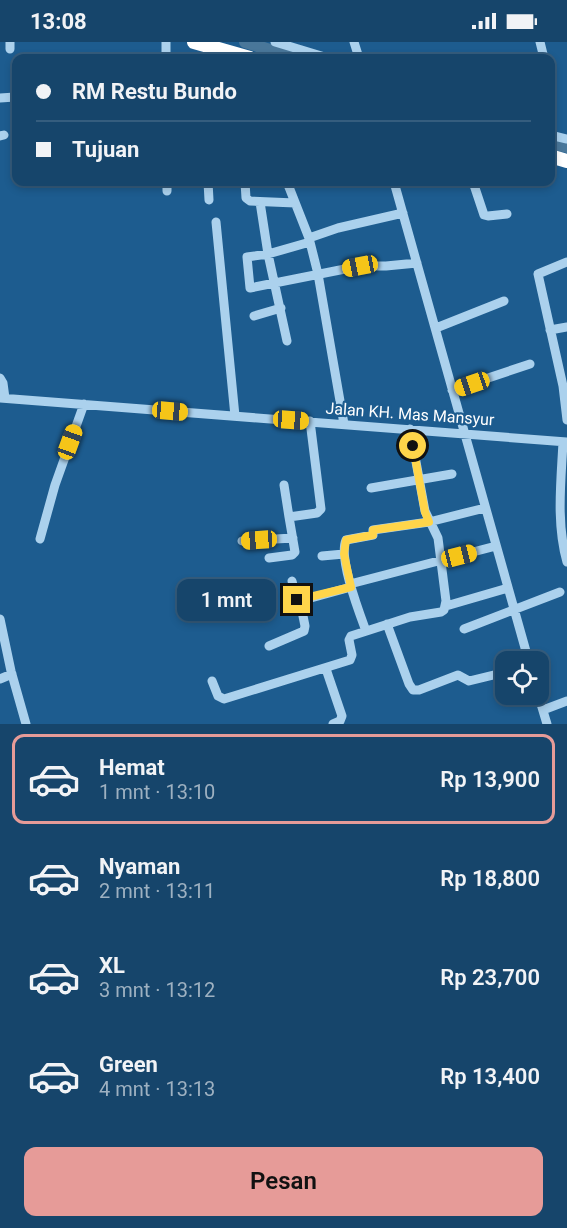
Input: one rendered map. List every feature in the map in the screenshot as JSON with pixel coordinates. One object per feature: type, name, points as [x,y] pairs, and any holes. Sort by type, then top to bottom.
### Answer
[{"type":"highway","points":[[194,42],[208,52]]},
{"type":"street","points":[[275,42],[315,54]]},
{"type":"street","points":[[208,186],[209,200]]},
{"type":"street","points":[[246,186],[248,200],[295,203]]},
{"type":"street","points":[[288,186],[310,240],[344,424]]},
{"type":"street","points":[[395,186],[526,651]]},
{"type":"street","points":[[474,186],[486,216],[507,214]]},
{"type":"street","points":[[260,202],[268,254],[287,341]]},
{"type":"street","points":[[403,213],[338,228],[268,254],[247,258],[249,286],[252,289],[360,266],[417,263]]},
{"type":"street","points":[[216,222],[235,416]]},
{"type":"street","points":[[567,262],[538,274],[563,386],[567,420]]},
{"type":"street","points":[[436,328],[504,301]]},
{"type":"street","points":[[254,316],[281,308]]},
{"type":"street","points":[[550,330],[567,327]]},
{"type":"street","points":[[452,390],[530,364]]},
{"type":"street","points":[[0,378],[3,383],[2,398]]},
{"type":"street","name":"Jalan KH. Mas Mansyur","points":[[2,398],[464,432],[565,442]]},
{"type":"street","points":[[40,539],[55,484],[84,404]]},
{"type":"street","points":[[289,517],[317,513],[321,509],[310,421]]},
{"type":"street","points":[[410,429],[418,479],[429,522],[438,535],[446,606]]},
{"type":"street","points":[[565,442],[560,506],[567,562]]},
{"type":"street","points":[[371,488],[452,474]]},
{"type":"street","points":[[269,558],[296,551],[284,485]]},
{"type":"street","points":[[366,631],[350,585],[344,554],[344,543],[347,539],[373,535],[373,530],[429,522],[485,508]]},
{"type":"street","points":[[242,541],[293,538]]},
{"type":"street","points":[[300,600],[496,546]]},
{"type":"street","points":[[322,556],[344,554]]},
{"type":"street","points":[[269,646],[304,631],[300,600],[296,597],[292,581]]},
{"type":"street","points":[[212,681],[218,696],[224,699],[326,669],[351,659],[349,638],[410,617],[441,612],[446,606],[508,588]]},
{"type":"street","points":[[464,629],[560,592]]},
{"type":"street","points":[[0,619],[26,724]]},
{"type":"street","points":[[387,624],[413,690],[420,690],[458,675],[467,681],[495,675]]},
{"type":"street","points":[[326,669],[342,716],[341,720],[333,724]]},
{"type":"street","points":[[0,679],[12,674]]},
{"type":"street","points":[[543,710],[567,701]]},
{"type":"street","points":[[541,705],[547,724]]},
{"type":"waterway","points":[[245,42],[282,54]]},
{"type":"waterway","points":[[555,144],[567,147]]},
{"type":"route","points":[[297,600],[351,587],[344,554],[346,540],[373,535],[373,530],[429,522],[418,479],[413,446]]}]
